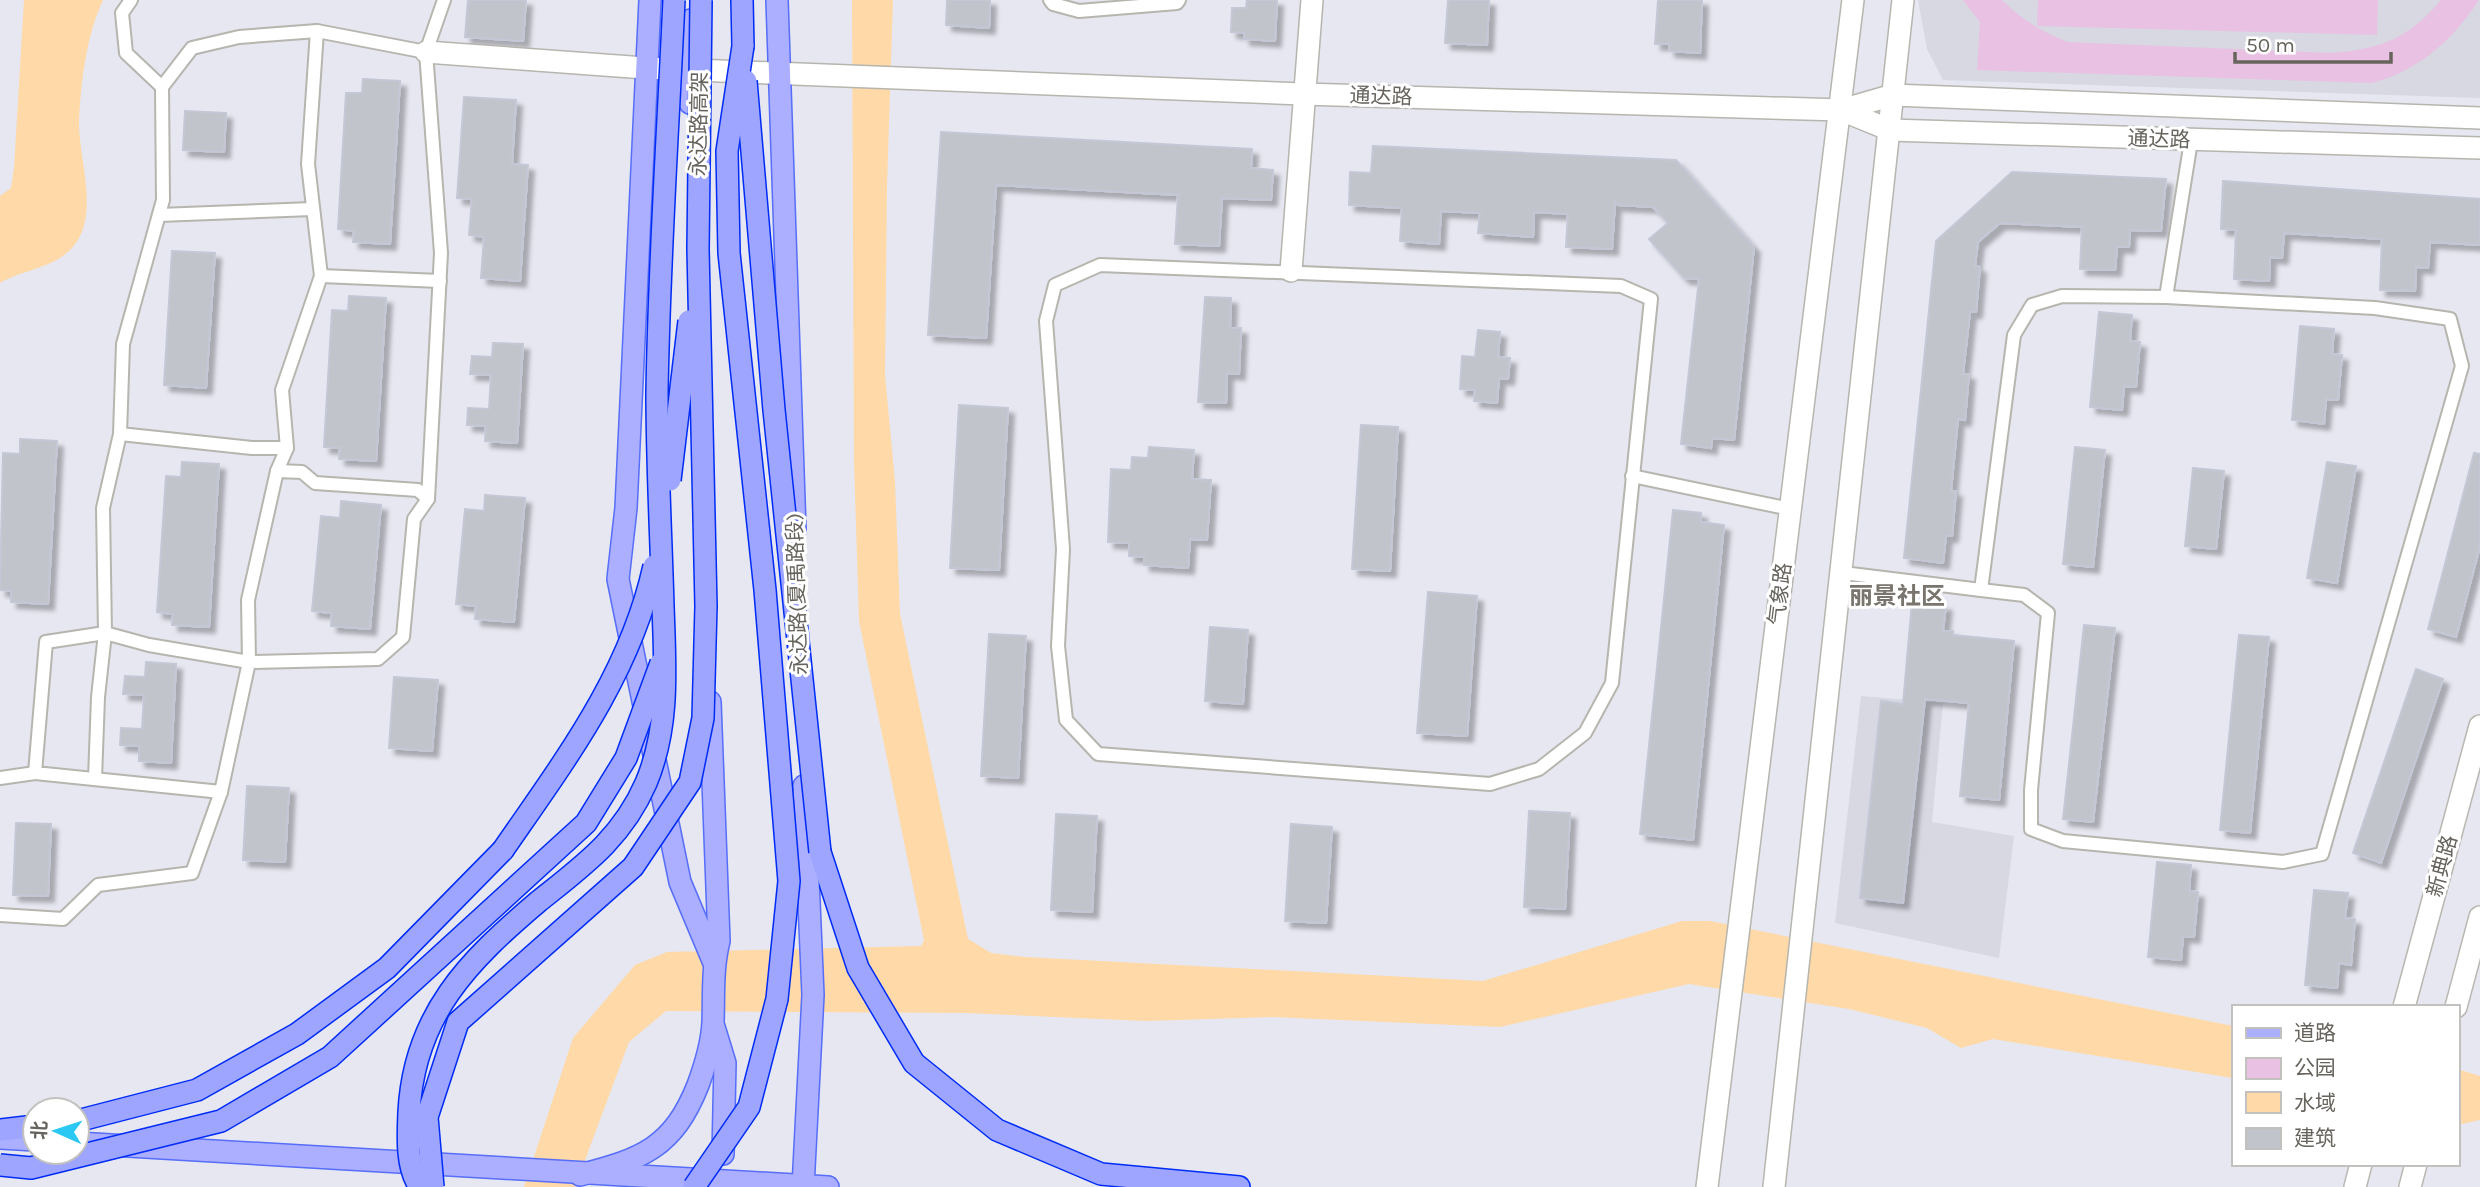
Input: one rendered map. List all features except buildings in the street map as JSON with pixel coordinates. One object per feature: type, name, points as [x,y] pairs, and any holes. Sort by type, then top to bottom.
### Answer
[{"type":"highway","points":[[420,1187],[413,1177],[408,1133],[410,1082],[426,1031],[453,982],[538,902],[584,867],[627,821],[647,780],[666,705],[657,393],[674,0]]},
{"type":"highway","name":"永达路高架","points":[[698,249],[701,0]]},
{"type":"highway","points":[[742,0],[743,46],[774,410],[820,852],[858,968],[914,1063],[997,1130],[1101,1174],[1239,1187]]},
{"type":"highway","points":[[694,1187],[749,1107],[777,999],[789,881],[765,590],[729,253],[727,151],[743,46]]},
{"type":"highway","points":[[91,1117],[197,1090],[296,1034],[387,968],[503,850],[594,718],[645,607],[667,505],[698,249]]},
{"type":"highway","points":[[433,1187],[427,1117],[458,1022],[633,867],[690,782],[703,718],[706,606],[698,249]]},
{"type":"highway","points":[[0,1165],[31,1168],[221,1121],[330,1057],[586,823],[626,758],[664,654]]},
{"type":"highway","points":[[0,1130],[21,1128]]},
{"type":"main road","points":[[650,0],[626,508],[618,579],[680,883],[714,963]]},
{"type":"main road","points":[[579,1175],[615,1166],[670,1136],[686,1115],[705,1066],[713,1025],[714,963],[719,942],[689,68],[691,0]]},
{"type":"main road","name":"永达路(夏禹路段)","points":[[777,0],[813,995],[803,1186]]},
{"type":"main road","points":[[713,1025],[725,1063],[722,1181]]},
{"type":"main road","points":[[0,1138],[21,1139]]},
{"type":"main road","points":[[91,1144],[579,1175],[828,1187]]},
{"type":"street","points":[[1291,271],[1312,0]]},
{"type":"street","name":"气象路","points":[[1707,1187],[1853,0]]},
{"type":"street","points":[[1774,1187],[1843,573],[1903,0]]},
{"type":"street","name":"通达路","points":[[426,52],[645,68],[921,76],[1303,94],[1841,110],[1893,95],[2480,118]]},
{"type":"street","name":"通达路","points":[[1841,110],[1890,130],[2480,148]]},
{"type":"street","name":"新典路","points":[[2405,1005],[2480,726]]},
{"type":"street","points":[[2457,1005],[2480,918]]},
{"type":"street","points":[[2355,1187],[2360,1166]]},
{"type":"street","points":[[2410,1187],[2415,1166]]},
{"type":"lane","points":[[131,0],[122,13],[126,53],[162,87]]},
{"type":"lane","points":[[35,773],[46,642],[106,633],[149,645],[249,662],[378,659],[403,637],[414,519],[429,499],[441,253],[426,52],[444,0]]},
{"type":"lane","points":[[1050,0],[1052,4],[1079,11],[1177,4],[1179,0]]},
{"type":"lane","points":[[0,915],[63,919],[98,885],[192,873],[221,792],[249,662],[248,600],[277,471],[288,448],[282,390],[321,276],[307,164],[317,31]]},
{"type":"lane","points":[[95,779],[98,697],[106,633],[103,508],[120,434],[123,344],[163,200],[162,87],[192,48],[239,37],[317,31],[426,52]]},
{"type":"lane","points":[[2166,297],[2191,141]]},
{"type":"lane","points":[[159,215],[312,209]]},
{"type":"lane","points":[[1100,265],[1291,271],[1621,286],[1651,299],[1612,683],[1585,733],[1539,769],[1490,784],[1098,754],[1066,720],[1058,646],[1063,549],[1046,321],[1055,285],[1100,265]]},
{"type":"lane","points":[[321,276],[440,281]]},
{"type":"lane","points":[[1843,573],[1981,590],[2024,595],[2048,613],[2031,790],[2032,829],[2063,841],[2283,862],[2322,854],[2462,366],[2449,319],[2375,308],[2166,297],[2062,296],[2032,305],[2014,335],[1981,590]]},
{"type":"lane","points":[[120,434],[288,448]]},
{"type":"lane","points":[[277,471],[302,472],[315,483],[418,490],[429,499]]},
{"type":"lane","points":[[1632,476],[1790,509]]},
{"type":"lane","points":[[0,778],[35,773],[221,792]]},
{"type":"shaded area","points":[[1918,0],[2480,0],[2480,98],[1943,80],[1927,49]]},
{"type":"shaded area","points":[[1861,696],[1943,703],[1932,822],[2014,836],[1999,958],[1835,923]]},
{"type":"green space","points":[[1963,0],[2002,0],[2033,25],[2068,42],[2331,53],[2365,49],[2392,40],[2417,24],[2441,0],[2479,0],[2458,28],[2433,52],[2404,71],[2372,83],[1977,70],[1980,22]]},
{"type":"green space","points":[[2038,0],[2378,0],[2377,35],[2037,26]]},
{"type":"water","points":[[24,0],[103,0],[88,44],[80,106],[86,210],[83,227],[76,242],[64,255],[49,264],[0,283],[0,196],[11,188],[14,168]]},
{"type":"water","points":[[852,0],[893,0],[885,375],[895,482],[900,614],[968,939],[991,953],[1025,957],[1483,981],[1682,921],[1710,921],[2232,1026],[2232,1078],[1993,1039],[1961,1048],[1927,1028],[1849,1009],[1689,984],[1500,1027],[1273,1017],[1146,1021],[965,1013],[666,1011],[629,1042],[575,1187],[524,1187],[573,1038],[635,965],[667,952],[921,946],[924,940],[859,621],[854,462]]},
{"type":"water","points":[[2459,1070],[2480,1076],[2480,1120],[2459,1125]]},
{"type":"district","name":"丽景社区","points":[[1897,596]]}]
